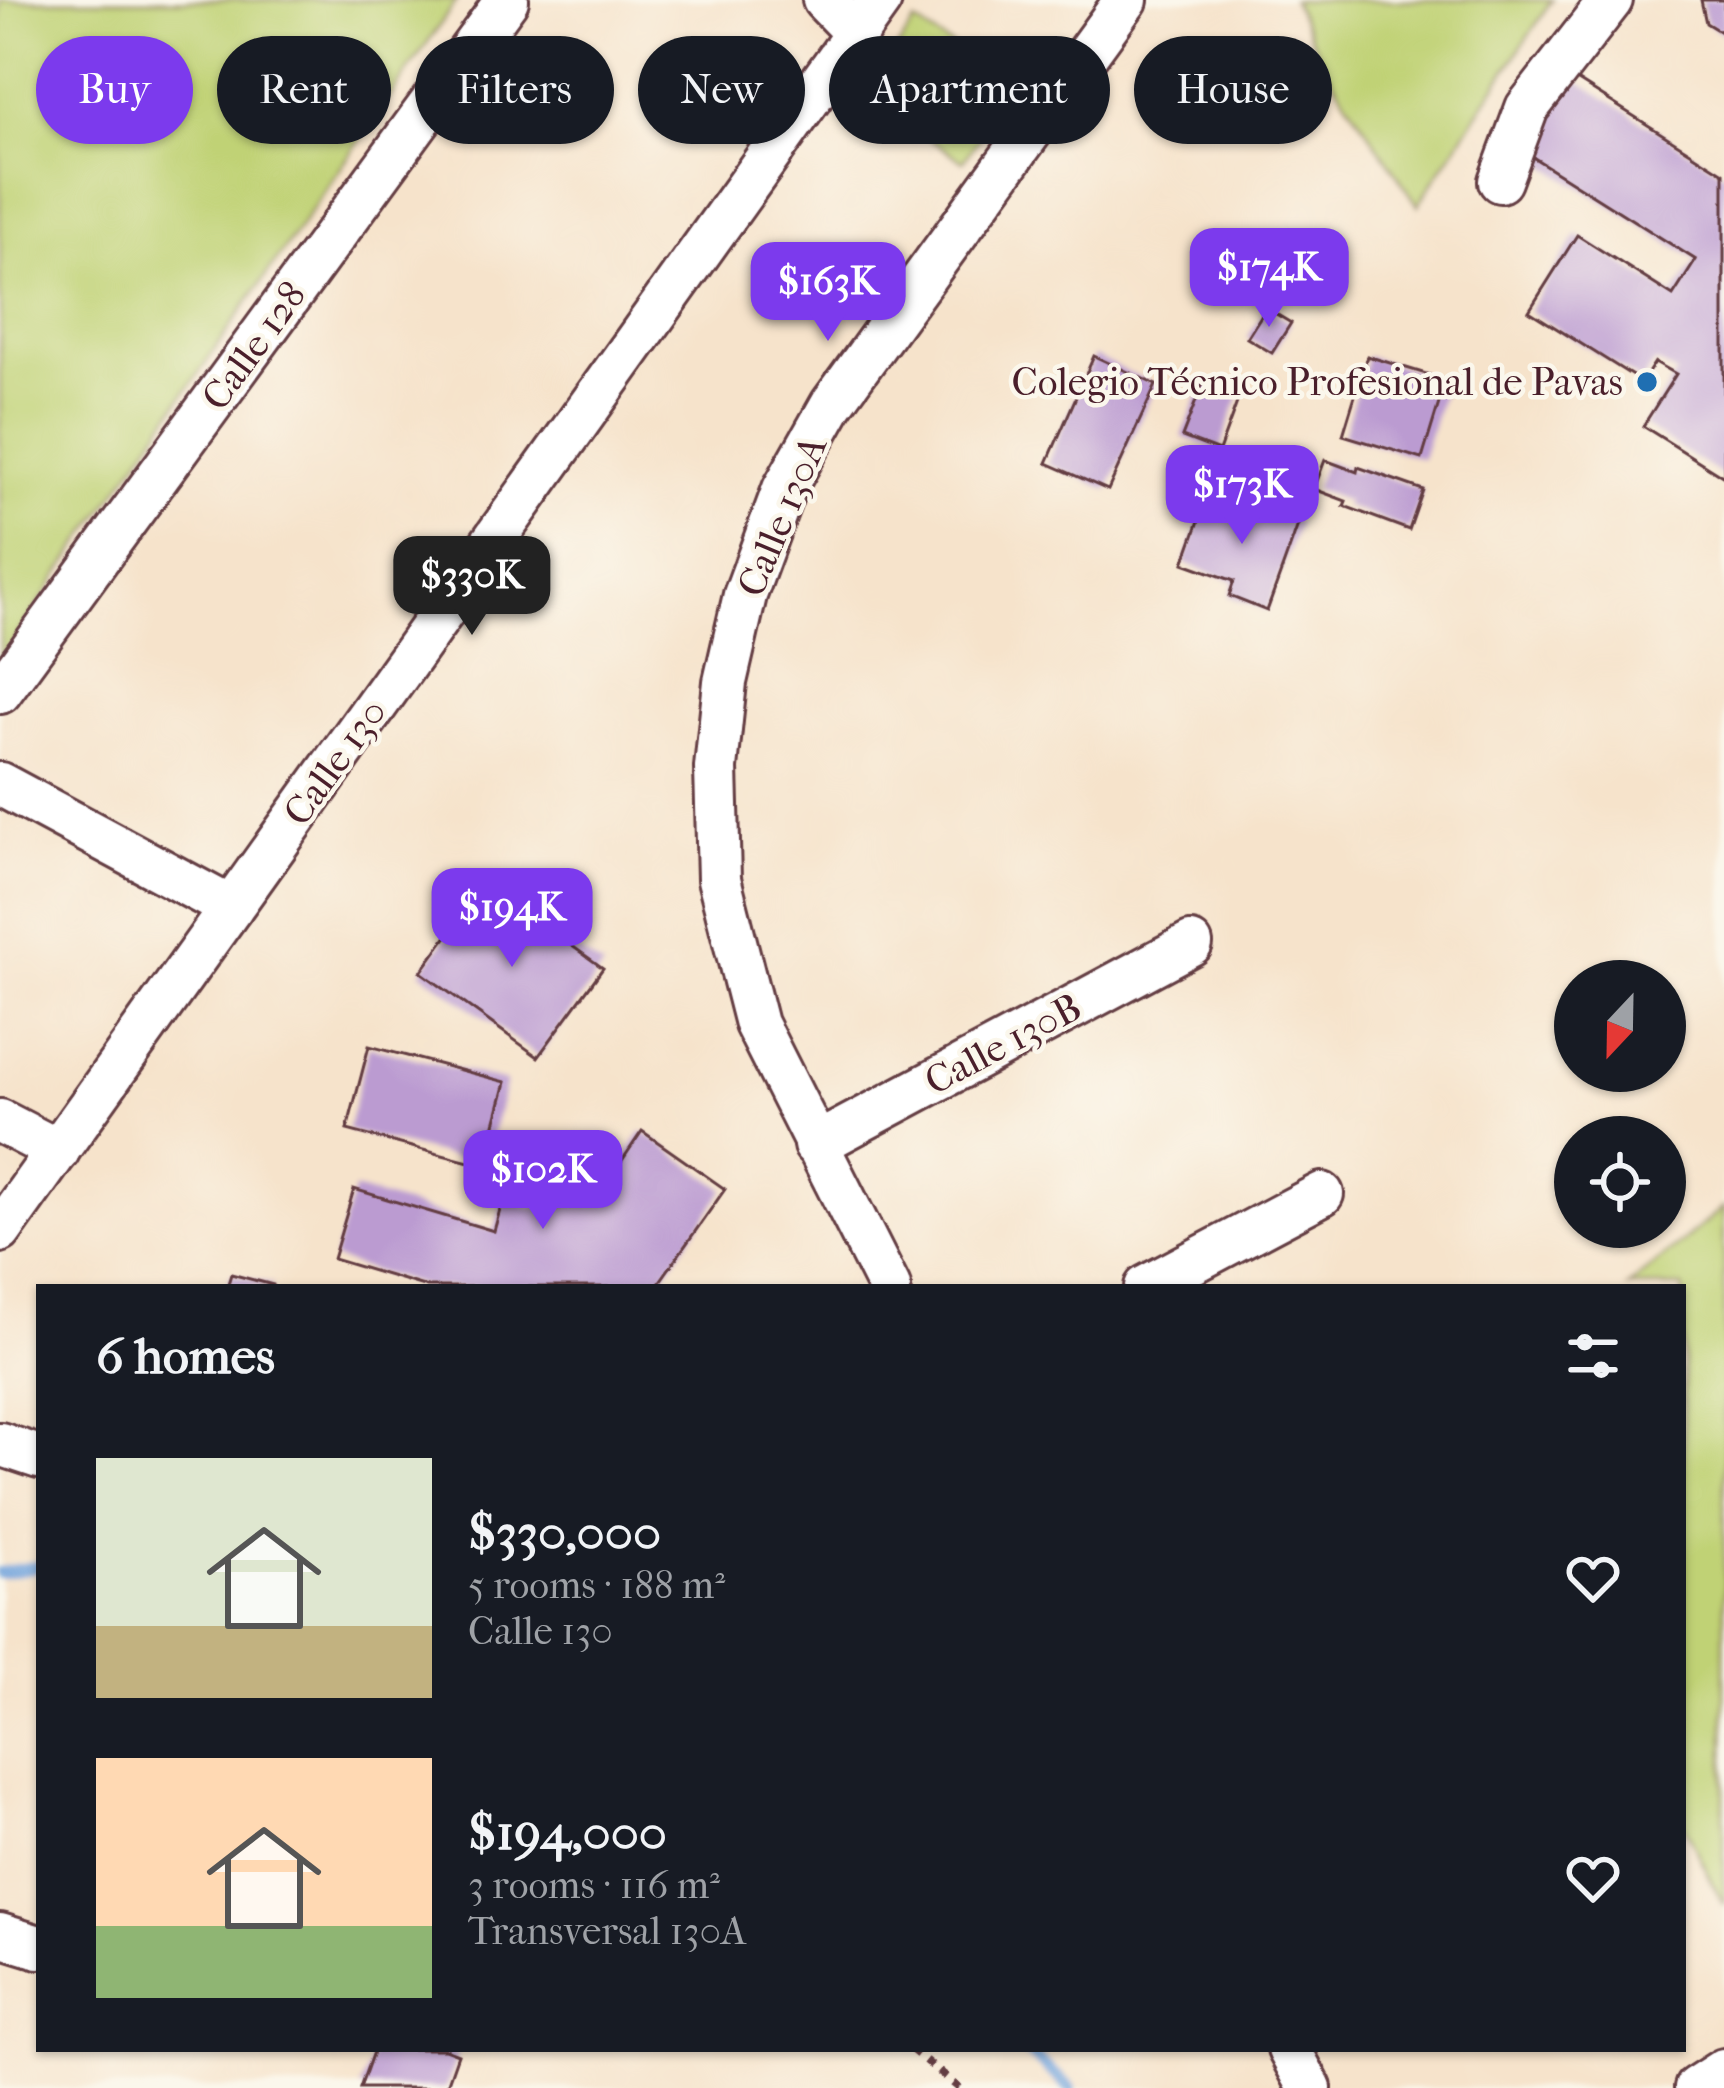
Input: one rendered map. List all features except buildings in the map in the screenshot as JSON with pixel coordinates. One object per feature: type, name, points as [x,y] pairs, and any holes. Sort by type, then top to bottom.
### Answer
[{"type":"street","name":"Calle 128","points":[[0,692],[507,0]]},
{"type":"street","points":[[824,0],[868,16]]},
{"type":"street","name":"Calle 130A","points":[[888,1284],[756,1024],[718,879],[716,768],[725,682],[745,595],[784,489],[832,404],[1126,0]]},
{"type":"street","points":[[1500,181],[1527,108],[1611,0]]},
{"type":"street","name":"Calle 130","points":[[0,1231],[868,16]]},
{"type":"street","points":[[0,784],[231,908]]},
{"type":"street","name":"Calle 130B","points":[[815,1145],[1191,944]]},
{"type":"street","points":[[0,1121],[58,1150]]},
{"type":"street","points":[[1152,1284],[1322,1194]]},
{"type":"street","points":[[0,1444],[36,1456]]},
{"type":"street","points":[[0,1935],[36,1946]]},
{"type":"street","points":[[1291,2052],[1310,2088]]},
{"type":"street","points":[[1696,2088],[1724,2069]]},
{"type":"path","points":[[915,2052],[959,2088]]},
{"type":"green space","points":[[0,0],[457,0],[432,36],[415,36],[415,61],[391,95],[391,36],[217,36],[217,144],[357,144],[0,660]]},
{"type":"green space","points":[[1292,0],[1552,0],[1418,205],[1332,78],[1332,36],[1309,36]]},
{"type":"green space","points":[[915,22],[937,36],[906,36]]},
{"type":"green space","points":[[937,144],[975,144],[963,161]]},
{"type":"green space","points":[[1724,1207],[1724,1906],[1686,1829],[1686,1284],[1632,1284],[1675,1248],[1686,1248],[1686,1239]]},
{"type":"waterway","points":[[0,1573],[36,1567]]},
{"type":"waterway","points":[[1029,2052],[1071,2088]]},
{"type":"place","name":"Colegio Técnico Profesional de Pavas","points":[[1647,382]]}]
